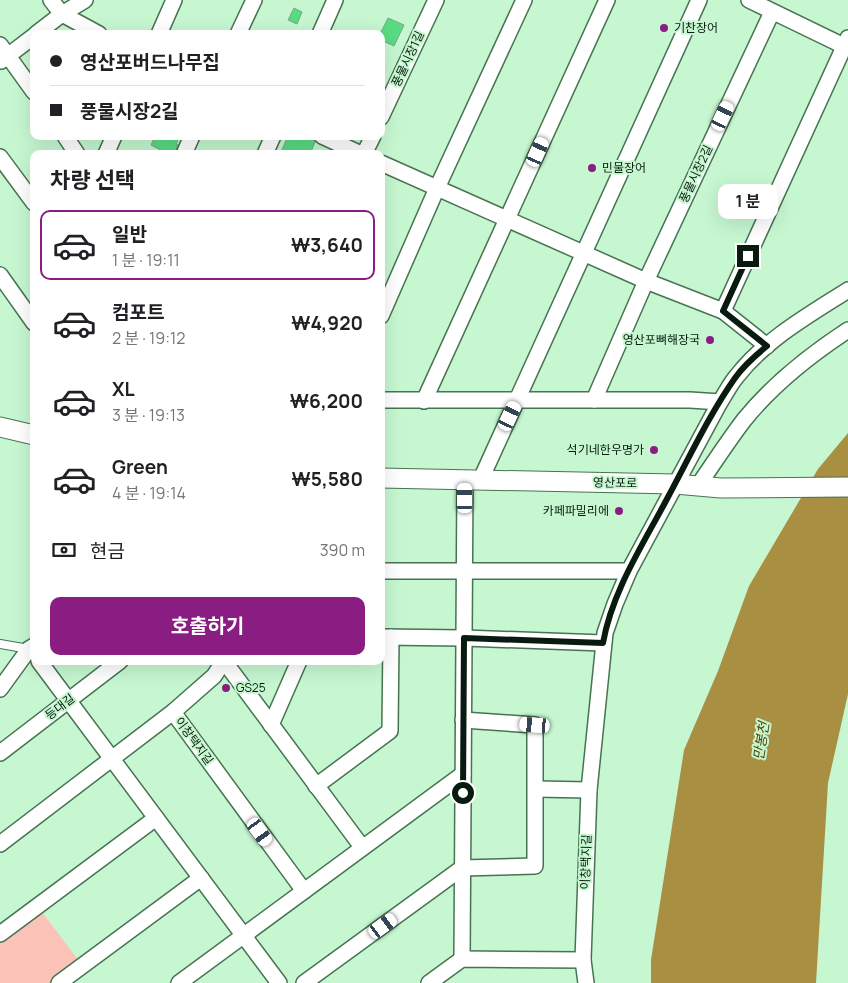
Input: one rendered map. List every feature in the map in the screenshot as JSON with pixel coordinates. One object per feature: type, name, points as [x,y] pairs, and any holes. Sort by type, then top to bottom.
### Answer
[{"type":"street","points":[[51,0],[62,14],[92,30]]},
{"type":"street","points":[[41,30],[62,14],[85,0]]},
{"type":"street","points":[[161,30],[174,0]]},
{"type":"street","points":[[240,30],[254,0]]},
{"type":"street","points":[[322,30],[335,0]]},
{"type":"street","name":"풍물시장1길","points":[[385,108],[436,0]]},
{"type":"street","points":[[385,307],[524,0]]},
{"type":"street","points":[[424,401],[608,0]]},
{"type":"street","points":[[462,959],[464,571],[473,479],[517,400],[699,0]]},
{"type":"street","points":[[723,311],[847,44],[772,12],[749,0]]},
{"type":"street","name":"풍물시장2길","points":[[594,400],[646,281],[772,12]]},
{"type":"street","points":[[30,38],[3,54],[30,87]]},
{"type":"street","points":[[331,140],[354,150]]},
{"type":"street","points":[[0,157],[30,198]]},
{"type":"street","points":[[385,165],[646,281],[723,311],[767,346]]},
{"type":"street","points":[[0,275],[30,316]]},
{"type":"street","points":[[675,484],[735,378],[767,346],[848,290]]},
{"type":"street","points":[[698,486],[728,442],[776,386],[806,360],[848,330]]},
{"type":"street","points":[[385,400],[690,400],[720,402]]},
{"type":"street","points":[[0,427],[30,434]]},
{"type":"street","name":"영산포로","points":[[385,478],[675,484],[721,488],[848,487]]},
{"type":"street","name":"이창택지길","points":[[586,983],[583,960],[589,790],[603,643],[614,604],[629,571],[675,484]]},
{"type":"street","points":[[385,571],[629,571]]},
{"type":"street","points":[[316,786],[390,731],[386,637],[603,643]]},
{"type":"street","points":[[0,689],[30,652]]},
{"type":"street","points":[[42,665],[279,983]]},
{"type":"street","name":"등대길","points":[[0,752],[115,665]]},
{"type":"street","name":"이창택지길","points":[[0,844],[173,712],[214,676],[221,665]]},
{"type":"street","name":"이창택지길","points":[[227,665],[362,847]]},
{"type":"street","points":[[271,725],[298,665]]},
{"type":"street","name":"이창택지길","points":[[173,712],[304,891]]},
{"type":"street","points":[[304,983],[462,868],[535,866],[535,725],[463,720]]},
{"type":"street","points":[[179,983],[463,774]]},
{"type":"street","points":[[536,789],[589,790]]},
{"type":"street","points":[[0,934],[156,818]]},
{"type":"street","points":[[59,983],[201,878]]},
{"type":"street","points":[[429,983],[462,959],[583,960]]},
{"type":"lane","points":[[0,644],[30,650]]},
{"type":"shaded area","points":[[42,912],[79,961],[49,983],[0,983],[0,943]]},
{"type":"water","name":"만봉천","points":[[848,433],[848,694],[828,783],[816,983],[651,983],[651,960],[684,750],[718,671],[749,586],[818,469]]},
{"type":"building","points":[[294,8],[302,12],[297,24],[288,20]]},
{"type":"building","points":[[388,18],[404,25],[394,46],[385,42],[385,30],[382,30]]},
{"type":"building","points":[[153,140],[178,140],[176,150],[160,150],[151,145]]},
{"type":"building","points":[[286,140],[314,140],[315,142],[312,150],[282,150]]},
{"type":"place","name":"기찬장어","points":[[664,28]]},
{"type":"place","name":"민물장어","points":[[592,168]]},
{"type":"place","name":"영산포뼈해장국","points":[[710,340]]},
{"type":"place","name":"석기네한우명가","points":[[654,450]]},
{"type":"place","name":"카페파밀리에","points":[[619,511]]},
{"type":"place","name":"GS25","points":[[226,688]]},
{"type":"route","points":[[463,793],[464,638],[603,643],[614,604],[629,571],[711,417],[735,378],[767,346],[723,311],[748,256]]}]
